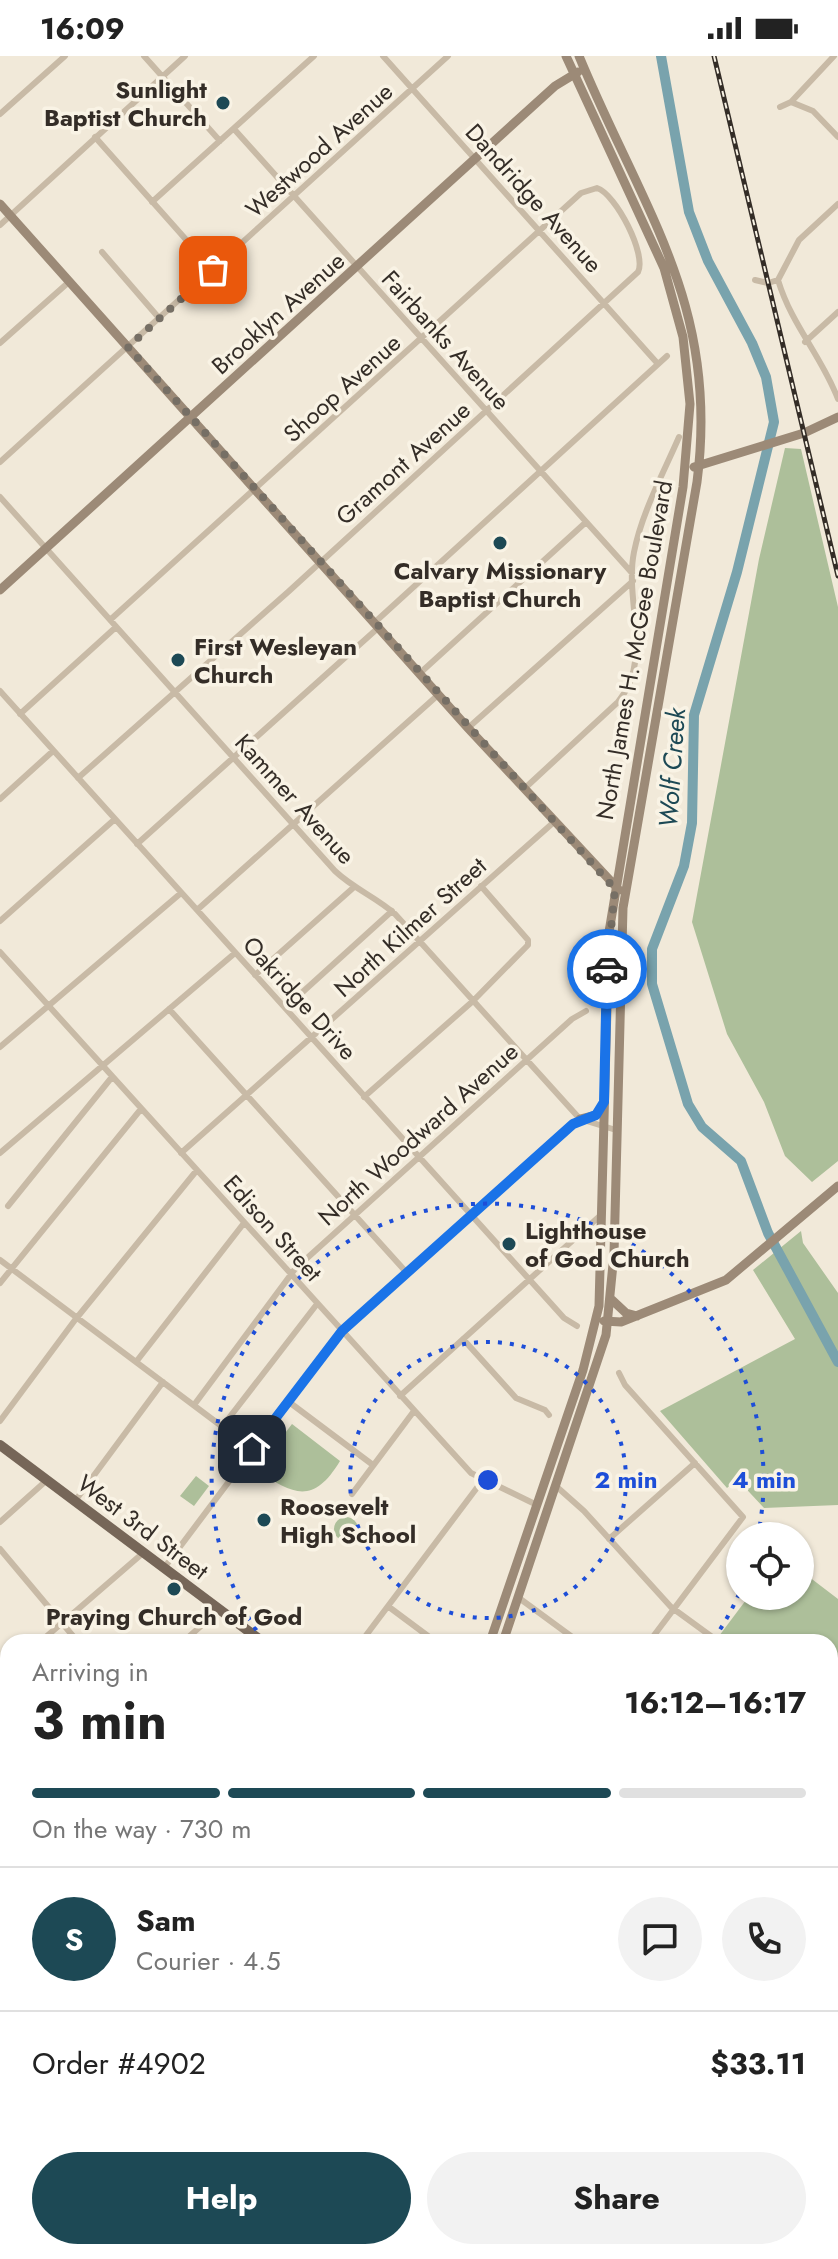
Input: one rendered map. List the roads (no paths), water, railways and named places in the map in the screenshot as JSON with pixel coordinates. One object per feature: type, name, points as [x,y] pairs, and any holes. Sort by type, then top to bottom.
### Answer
[{"type":"main road","name":"North James H. McGee Boulevard","points":[[506,1634],[599,1365],[609,1321],[619,962],[626,891],[699,465],[700,383],[687,303],[668,248],[580,72],[566,56]]},
{"type":"main road","name":"North James H. McGee Boulevard","points":[[493,1634],[596,1322],[602,1274],[608,966],[615,889],[686,469],[690,391],[679,313],[656,250],[580,72],[579,56]]},
{"type":"main road","name":"Brooklyn Avenue","points":[[0,590],[563,80],[580,72]]},
{"type":"main road","points":[[0,204],[468,728],[615,889],[626,891]]},
{"type":"main road","points":[[686,469],[785,439],[838,417]]},
{"type":"main road","points":[[596,868],[607,870],[618,861]]},
{"type":"main road","points":[[580,1119],[596,1115],[604,1102]]},
{"type":"main road","points":[[596,1322],[621,1322],[717,1285],[750,1262],[838,1186]]},
{"type":"main road","points":[[611,1298],[626,1313],[637,1316]]},
{"type":"main road","name":"West 3rd Street","points":[[0,1445],[252,1634]]},
{"type":"street","points":[[0,114],[65,56]]},
{"type":"street","points":[[144,56],[220,141]]},
{"type":"street","points":[[0,225],[185,56]]},
{"type":"street","points":[[152,202],[314,56]]},
{"type":"street","name":"Dandridge Avenue","points":[[383,56],[658,364]]},
{"type":"street","name":"Westwood Avenue","points":[[0,462],[448,56]]},
{"type":"street","points":[[780,107],[791,102],[834,56]]},
{"type":"street","points":[[791,102],[813,111],[838,137]]},
{"type":"street","name":"Fairbanks Avenue","points":[[234,129],[632,577]]},
{"type":"street","points":[[95,137],[213,270]]},
{"type":"street","name":"Shoop Avenue","points":[[110,620],[581,193],[600,189],[614,199],[641,266]]},
{"type":"street","points":[[755,280],[768,283],[778,280],[799,240],[838,204]]},
{"type":"street","points":[[102,252],[159,318]]},
{"type":"street","name":"Gramont Avenue","points":[[78,778],[320,563],[604,304],[641,266]]},
{"type":"street","points":[[778,280],[790,315],[830,377],[838,399]]},
{"type":"street","points":[[0,343],[70,281]]},
{"type":"street","points":[[805,342],[838,312]]},
{"type":"street","points":[[137,844],[234,758],[667,356]]},
{"type":"street","points":[[524,789],[618,702],[629,686],[636,658],[632,577],[642,526],[679,437]]},
{"type":"street","name":"Kammer Avenue","points":[[0,497],[353,888],[379,900],[392,911],[580,1119],[616,1130]]},
{"type":"street","points":[[419,674],[585,523]]},
{"type":"street","points":[[468,728],[632,577]]},
{"type":"street","points":[[20,714],[116,627]]},
{"type":"street","name":"Oakridge Drive","points":[[0,691],[529,1280],[564,1318],[577,1326]]},
{"type":"street","points":[[197,910],[438,695]]},
{"type":"street","points":[[0,705],[7,699]]},
{"type":"street","points":[[0,799],[53,751]]},
{"type":"street","points":[[0,921],[115,819]]},
{"type":"street","name":"North Kilmer Street","points":[[181,1153],[554,822]]},
{"type":"street","points":[[364,1097],[473,1001],[529,943],[481,886]]},
{"type":"street","points":[[255,975],[353,888]]},
{"type":"street","points":[[0,1047],[181,893]]},
{"type":"street","points":[[285,1008],[392,911]]},
{"type":"street","name":"Edison Street","points":[[0,952],[414,1411],[482,1481],[537,1505]]},
{"type":"street","points":[[0,1153],[235,953]]},
{"type":"street","points":[[169,1009],[407,1273]]},
{"type":"street","name":"North Woodward Avenue","points":[[194,1405],[292,1276],[526,1060],[572,1019],[586,1011]]},
{"type":"street","points":[[8,1206],[112,1077]]},
{"type":"street","points":[[0,1283],[141,1109]]},
{"type":"street","points":[[164,1568],[342,1331],[580,1119]]},
{"type":"street","points":[[0,1421],[77,1318],[197,1170]]},
{"type":"street","points":[[400,1396],[602,1214]]},
{"type":"street","points":[[136,1362],[244,1223]]},
{"type":"street","points":[[0,1260],[252,1449]]},
{"type":"street","points":[[222,1427],[317,1304]]},
{"type":"street","points":[[463,1339],[516,1398],[545,1410],[549,1415]]},
{"type":"street","points":[[619,1373],[625,1385],[743,1517],[655,1634]]},
{"type":"street","points":[[75,1501],[163,1382]]},
{"type":"street","points":[[289,1402],[373,1465]]},
{"type":"street","points":[[352,1494],[414,1411]]},
{"type":"street","points":[[609,1539],[695,1463]]},
{"type":"street","points":[[0,1522],[47,1480]]},
{"type":"street","points":[[367,1634],[482,1481]]},
{"type":"street","points":[[557,1487],[674,1609],[708,1634]]},
{"type":"street","points":[[0,1549],[71,1634]]},
{"type":"street","points":[[49,1634],[143,1552]]},
{"type":"street","points":[[519,1598],[568,1634]]},
{"type":"street","points":[[192,1634],[211,1617],[216,1607]]},
{"type":"street","points":[[389,1607],[425,1634]]},
{"type":"waterway","name":"Wolf Creek","points":[[661,56],[689,212],[708,261],[752,343],[766,377],[774,422],[737,572],[694,715],[692,823],[684,866],[652,949],[652,984],[688,1104],[702,1127],[741,1161],[768,1233],[838,1362]]},
{"type":"railway","points":[[714,56],[838,576]]},
{"type":"place","name":"Sunlight Baptist Church","points":[[223,103]]},
{"type":"place","name":"Calvary Missionary Baptist Church","points":[[500,543]]},
{"type":"place","name":"First Wesleyan Church","points":[[178,660]]},
{"type":"place","name":"Lighthouse of God Church","points":[[509,1244]]},
{"type":"place","name":"Roosevelt High School","points":[[264,1520]]},
{"type":"place","name":"Praying Church of God","points":[[174,1589]]}]
